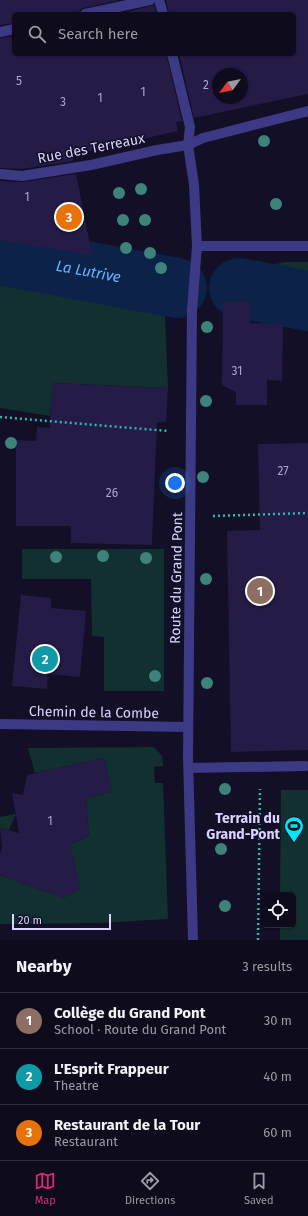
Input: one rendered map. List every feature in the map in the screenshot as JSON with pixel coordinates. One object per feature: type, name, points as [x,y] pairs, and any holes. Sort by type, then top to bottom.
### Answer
[{"type":"street","points":[[94,12],[150,0]]},
{"type":"street","points":[[159,0],[162,12]]},
{"type":"street","points":[[0,32],[12,29]]},
{"type":"street","name":"Route du Grand Pont","points":[[172,56],[190,127],[188,145],[194,185],[197,246],[192,310],[188,727],[193,940]]},
{"type":"street","name":"Rue des Terreaux","points":[[0,174],[22,176],[91,165],[157,150],[188,145],[203,138],[308,111]]},
{"type":"street","points":[[197,246],[308,246]]},
{"type":"street","name":"Chemin de la Combe","points":[[0,724],[188,727]]},
{"type":"street","points":[[189,768],[306,766]]},
{"type":"path","points":[[0,417],[190,432]]},
{"type":"path","points":[[191,517],[308,513]]},
{"type":"path","points":[[258,940],[260,767]]},
{"type":"green space","points":[[285,262],[308,262],[308,288],[252,276],[267,266]]},
{"type":"green space","points":[[0,266],[164,294],[168,388],[53,383],[50,416],[0,408]]},
{"type":"green space","points":[[22,549],[164,549],[164,691],[104,691],[104,637],[92,636],[91,579],[22,579]]},
{"type":"green space","points":[[154,747],[162,756],[163,766],[154,767],[155,783],[163,783],[168,919],[99,923],[0,924],[0,875],[63,898],[80,889],[70,844],[89,836],[86,798],[112,792],[104,758],[35,773],[28,748]]},
{"type":"green space","name":"Terrain du Grand-Pont","points":[[281,790],[308,790],[308,940],[280,940],[280,928],[296,928],[296,892],[280,892]]},
{"type":"green space","points":[[16,814],[9,830],[0,828],[0,817]]},
{"type":"building","points":[[0,0],[119,0],[80,9],[79,12],[12,12],[12,23],[0,25]]},
{"type":"building","points":[[166,0],[308,0],[308,94],[194,118],[179,56],[296,56],[296,12],[169,12]]},
{"type":"building","points":[[154,5],[156,12],[125,12]]},
{"type":"building","points":[[12,36],[12,56],[166,56],[182,121],[176,122],[178,131],[72,155],[73,161],[22,169],[0,168],[0,38]]},
{"type":"building","points":[[76,174],[92,255],[0,240],[0,181],[23,182]]},
{"type":"building","points":[[223,302],[250,302],[250,323],[283,324],[282,381],[267,380],[267,405],[236,405],[236,392],[222,385]]},
{"type":"building","points":[[52,383],[168,388],[166,422],[157,422],[152,545],[71,543],[71,526],[16,526],[16,440],[36,441],[37,427],[50,428]]},
{"type":"building","points":[[308,443],[308,750],[231,752],[227,531],[260,530],[258,444]]},
{"type":"building","points":[[21,595],[51,598],[51,608],[86,611],[80,677],[48,674],[47,689],[12,686]]},
{"type":"building","points":[[104,758],[112,792],[86,798],[89,836],[70,844],[80,889],[63,898],[0,875],[0,854],[2,848],[0,828],[19,833],[12,793],[23,795],[27,775]]},
{"type":"waterway","name":"La Lutrive","points":[[0,255],[177,288]]},
{"type":"waterway","name":"La Lutrive","points":[[239,288],[308,301]]},
{"type":"place","name":"Restaurant de la Tour","points":[[69,217]]},
{"type":"place","name":"Collège du Grand Pont","points":[[260,591]]},
{"type":"place","name":"L'Esprit Frappeur","points":[[45,659]]},
{"type":"place","name":"Terrain du Grand-Pont","points":[[294,843]]}]
